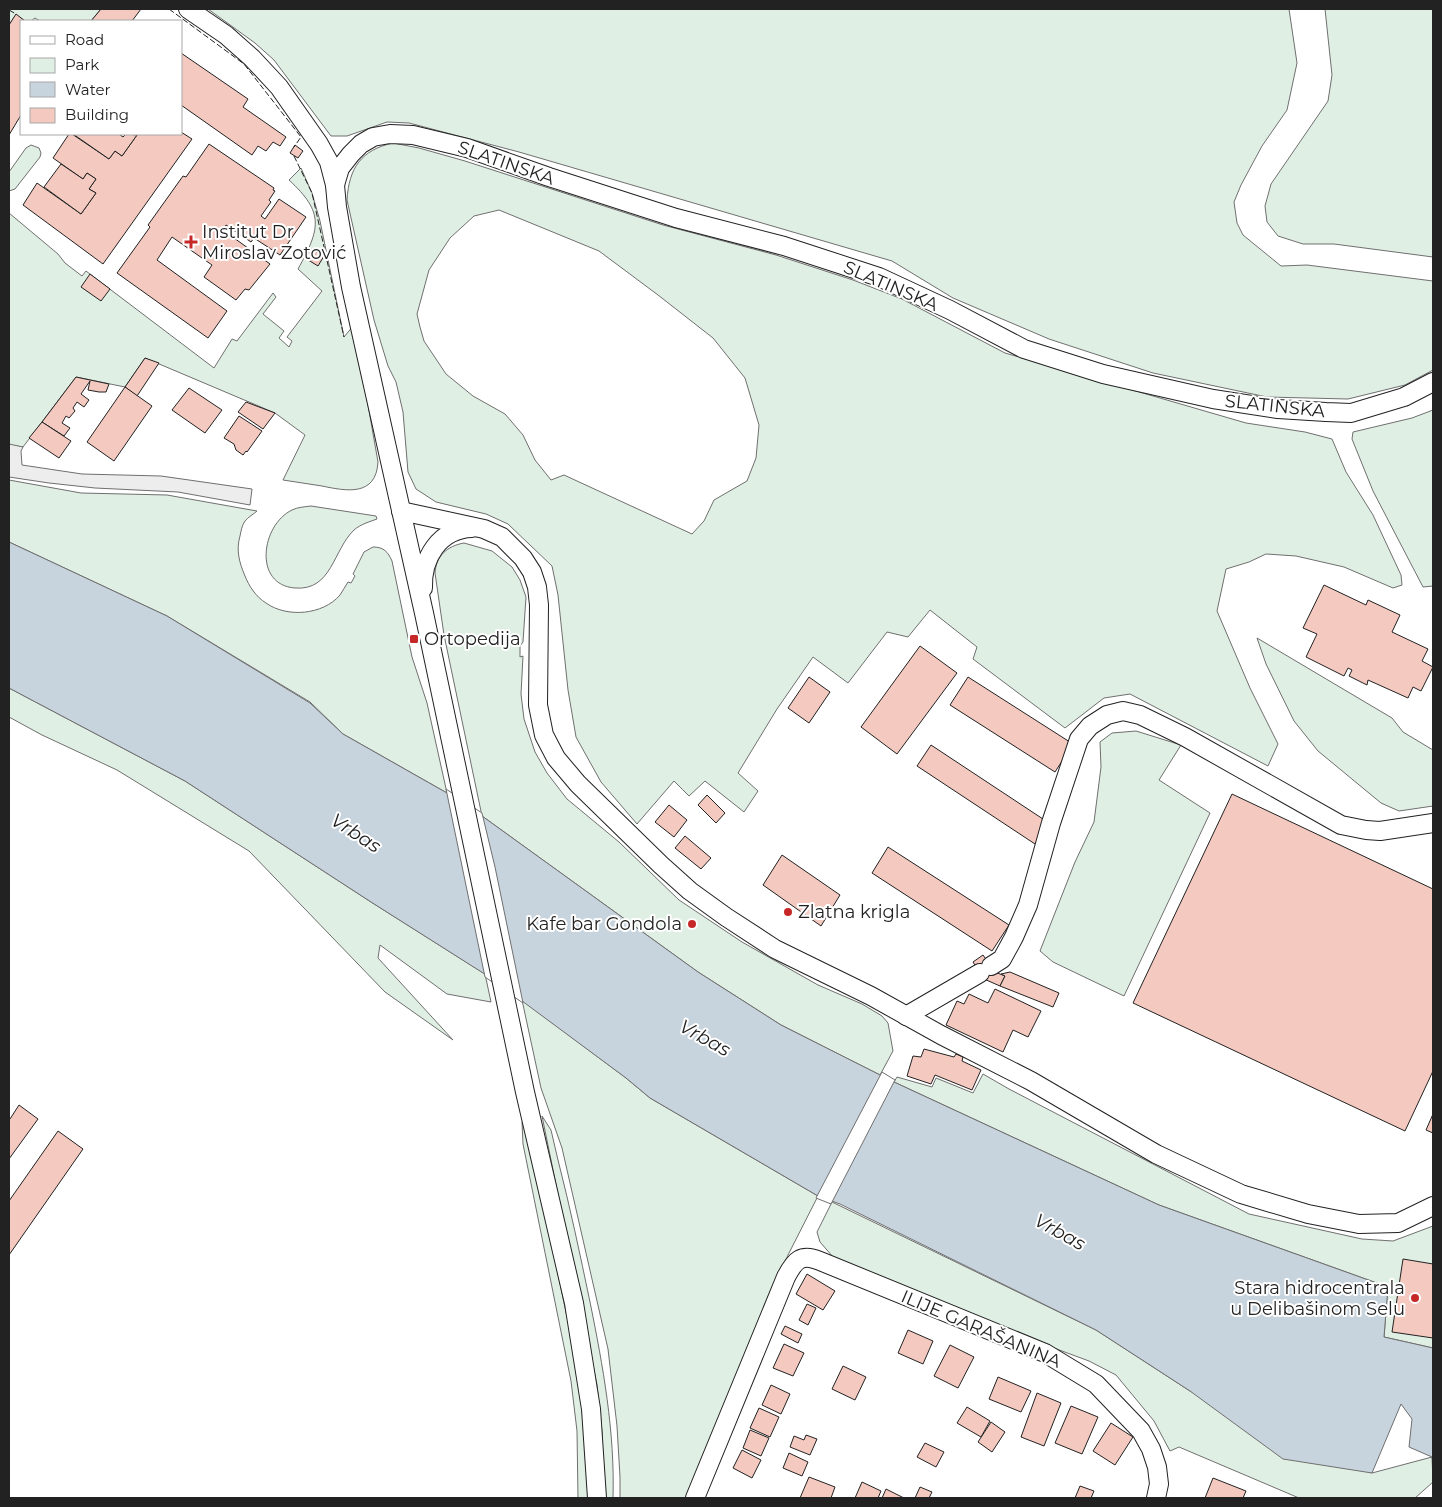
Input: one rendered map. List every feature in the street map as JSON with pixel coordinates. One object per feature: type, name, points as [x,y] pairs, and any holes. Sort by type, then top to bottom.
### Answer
[{"type":"street","points":[[188,9],[226,35],[279,86],[314,136],[329,162],[336,185],[337,206],[351,287],[424,613],[525,1092],[574,1303],[591,1409],[597,1498]]},
{"type":"street","name":"SLATINSKA","points":[[336,185],[340,168],[362,144],[374,137],[390,134],[414,135],[467,148],[676,218],[784,246],[879,276],[950,310],[1024,349],[1102,374],[1184,393],[1278,409],[1351,413],[1404,397],[1433,382]]},
{"type":"street","name":"SLATINSKA","points":[[329,162],[351,154]]},
{"type":"street","points":[[401,511],[479,528],[502,537],[523,558],[532,572],[539,605],[538,705],[544,735],[556,758],[578,784],[690,892],[726,917],[775,949],[871,996],[1031,1082],[1156,1154],[1241,1194],[1308,1214],[1359,1224],[1398,1224],[1433,1206]]},
{"type":"street","points":[[424,613],[422,584],[424,571],[432,548],[453,532],[465,528],[479,528]]},
{"type":"street","points":[[906,1016],[1002,959],[1028,905],[1051,823],[1079,739],[1090,726],[1107,715],[1123,711],[1140,715],[1185,737],[1341,824],[1380,831],[1433,823]]},
{"type":"street","name":"ILIJE GARAŠANINA","points":[[695,1498],[786,1277],[793,1263],[808,1258],[820,1260],[1045,1353],[1096,1384],[1141,1431],[1151,1448],[1157,1467],[1159,1484],[1156,1498]]},
{"type":"green space","points":[[9,9],[101,9],[92,20],[38,20],[35,18],[32,20],[24,20],[16,15],[9,25]]},
{"type":"green space","points":[[208,9],[1289,9],[1297,63],[1287,110],[1262,146],[1241,185],[1234,202],[1237,223],[1243,235],[1281,266],[1307,265],[1433,281],[1433,370],[1405,385],[1348,399],[1267,397],[1153,373],[1049,339],[953,298],[892,261],[519,152],[409,123],[387,122],[347,136],[331,136],[274,60],[255,43]]},
{"type":"green space","points":[[1325,9],[1433,9],[1433,257],[1334,244],[1303,244],[1278,236],[1267,222],[1265,206],[1271,184],[1328,101],[1332,75]]},
{"type":"green space","points":[[393,143],[465,161],[663,225],[776,255],[853,280],[902,299],[1005,353],[1246,423],[1305,432],[1332,439],[1346,472],[1373,515],[1401,575],[1402,585],[1393,588],[1344,567],[1296,556],[1266,554],[1249,562],[1226,569],[1217,611],[1250,688],[1278,744],[1268,766],[1130,694],[1104,698],[1065,728],[973,659],[977,647],[930,610],[908,637],[887,632],[848,683],[813,657],[777,709],[738,773],[758,791],[744,812],[705,781],[689,796],[674,781],[637,824],[601,782],[576,737],[568,690],[558,595],[552,566],[508,524],[486,514],[436,502],[416,489],[408,472],[403,412],[396,382],[388,366],[374,320],[347,200],[351,179],[359,162],[373,150]],"holes":[[[499,210],[599,251],[713,338],[745,378],[759,425],[756,458],[747,481],[714,500],[704,521],[692,534],[564,475],[551,480],[535,460],[523,435],[505,414],[473,396],[446,374],[424,341],[417,314],[429,270],[450,238],[474,216]]]},
{"type":"green space","points":[[31,145],[39,148],[40,157],[15,189],[9,191],[9,172],[26,148]]},
{"type":"green space","points":[[301,168],[312,193],[320,221],[344,337],[354,325],[378,462],[372,481],[366,486],[350,490],[283,480],[305,435],[275,413],[145,358],[125,387],[76,377],[23,447],[9,445],[9,213],[82,276],[86,271],[214,368],[232,339],[237,341],[273,293],[276,297],[263,314],[284,331],[279,338],[289,347],[292,341],[287,337],[322,291],[298,269],[311,243],[315,222],[309,202],[289,180]]},
{"type":"green space","points":[[1433,410],[1433,586],[1423,587],[1373,491],[1352,439],[1353,432],[1412,418]]},
{"type":"green space","points":[[9,480],[81,493],[167,495],[257,511],[242,526],[238,546],[240,561],[247,580],[262,601],[284,611],[304,612],[315,610],[333,602],[348,582],[351,583],[355,576],[353,574],[364,552],[373,547],[385,551],[392,561],[412,657],[427,703],[447,793],[343,734],[310,702],[167,616],[9,542]]},
{"type":"green space","points":[[311,506],[376,516],[377,519],[354,530],[347,538],[330,568],[317,583],[307,587],[295,588],[282,584],[272,577],[267,566],[268,540],[273,528],[292,510]]},
{"type":"green space","points":[[464,543],[492,551],[512,567],[520,580],[526,597],[523,642],[520,646],[520,657],[523,656],[521,694],[524,719],[535,752],[547,773],[567,799],[619,842],[679,900],[742,942],[818,985],[862,1004],[882,1016],[888,1023],[893,1051],[880,1075],[781,1025],[698,972],[482,816],[444,635],[435,573],[440,557],[448,549]]},
{"type":"green space","points":[[1257,638],[1392,718],[1403,732],[1433,750],[1433,806],[1399,811],[1381,803],[1318,751],[1294,721],[1266,664]]},
{"type":"green space","points":[[9,688],[185,781],[485,974],[491,1002],[447,994],[380,945],[378,958],[453,1040],[385,992],[249,851],[117,770],[42,735],[9,717]]},
{"type":"green space","points":[[1136,731],[1181,745],[1159,780],[1210,813],[1124,996],[1053,962],[1040,951],[1075,862],[1094,822],[1101,767],[1100,742],[1112,733]]},
{"type":"green space","points":[[522,1000],[650,1098],[818,1196],[788,1255],[688,1498],[620,1498],[617,1426],[608,1349],[562,1148],[541,1088]]},
{"type":"green space","points":[[983,1074],[1249,1214],[1362,1239],[1393,1241],[1433,1226],[1433,1348],[1384,1337],[1388,1287],[1159,1205],[894,1082],[897,1077],[932,1087],[936,1078],[973,1093]]},
{"type":"green space","points":[[542,1116],[551,1130],[567,1195],[599,1350],[610,1424],[613,1498],[604,1498],[602,1432],[597,1385]]},
{"type":"green space","points":[[523,1121],[581,1384],[588,1498],[578,1498],[577,1431],[571,1381],[523,1144]]},
{"type":"green space","points":[[832,1202],[1096,1330],[1190,1391],[1372,1473],[1432,1457],[1433,1482],[1415,1498],[1299,1498],[1179,1447],[1170,1451],[1154,1421],[1116,1375],[1089,1361],[1035,1341],[880,1277],[853,1268],[833,1257],[820,1242],[817,1232]]},
{"type":"shaded area","points":[[9,444],[23,447],[21,451],[22,465],[82,474],[161,476],[252,489],[250,505],[178,492],[95,488],[9,477]]},
{"type":"water","name":"Vrbas","points":[[9,542],[167,616],[310,703],[343,734],[447,793],[482,816],[698,972],[781,1025],[894,1082],[1159,1205],[1388,1287],[1384,1337],[1433,1348],[1433,1462],[1432,1457],[1409,1447],[1412,1419],[1401,1404],[1372,1473],[1283,1459],[1190,1391],[1096,1330],[840,1204],[818,1196],[650,1098],[626,1078],[491,978],[185,781],[9,688]]},
{"type":"pier","points":[[446,789],[482,813],[523,1003],[485,977]]},
{"type":"pier","points":[[882,1072],[895,1080],[831,1204],[816,1198]]},
{"type":"building","points":[[101,9],[141,9],[133,20],[92,20]]},
{"type":"building","points":[[16,14],[24,20],[20,20],[20,117],[9,135],[9,25]]},
{"type":"building","points":[[182,54],[248,99],[243,107],[286,137],[280,146],[273,142],[266,151],[258,146],[252,155],[182,106]]},
{"type":"building","points":[[182,133],[192,139],[103,264],[23,205],[37,183],[81,214],[96,193],[89,189],[96,179],[87,173],[83,179],[53,158],[68,135],[73,135],[109,159],[115,151],[122,156],[137,135],[182,135]]},
{"type":"building","points":[[74,135],[120,135],[123,137],[125,135],[137,135],[122,156],[115,151],[109,159]]},
{"type":"building","points":[[209,144],[274,188],[273,190],[275,191],[269,200],[271,202],[261,216],[265,219],[279,199],[306,217],[280,255],[254,238],[251,242],[226,225],[223,230],[270,264],[249,290],[245,289],[236,300],[204,277],[212,265],[172,237],[157,260],[227,311],[208,338],[117,273],[150,227],[148,225],[183,176],[186,177]]},
{"type":"building","points":[[295,145],[303,151],[298,158],[290,153]]},
{"type":"building","points":[[61,164],[83,179],[87,173],[96,179],[89,189],[96,193],[81,214],[44,187]]},
{"type":"building","points":[[311,249],[324,256],[318,266],[305,258]]},
{"type":"building","points":[[90,274],[110,289],[101,301],[81,287]]},
{"type":"building","points":[[145,358],[159,363],[137,396],[125,387]]},
{"type":"building","points":[[76,377],[109,384],[106,392],[99,392],[88,390],[90,381],[81,394],[89,400],[84,407],[77,402],[73,408],[75,411],[69,418],[66,416],[62,423],[70,428],[64,436],[42,422]]},
{"type":"building","points":[[125,387],[152,406],[114,461],[87,442]]},
{"type":"building","points":[[189,388],[222,410],[205,433],[172,410]]},
{"type":"building","points":[[246,402],[275,413],[263,429],[238,412]]},
{"type":"building","points":[[239,416],[262,431],[243,455],[236,450],[234,444],[224,438]]},
{"type":"building","points":[[42,422],[71,441],[59,458],[29,438]]},
{"type":"building","points":[[1324,585],[1366,605],[1368,600],[1400,615],[1392,632],[1428,649],[1422,661],[1433,667],[1421,691],[1413,687],[1408,698],[1368,680],[1367,685],[1349,676],[1352,670],[1348,668],[1344,676],[1306,657],[1317,634],[1303,628]]},
{"type":"building","points":[[920,646],[957,673],[897,754],[861,727]]},
{"type":"building","points":[[809,677],[830,692],[809,723],[788,708]]},
{"type":"building","points":[[968,677],[1073,744],[1055,772],[950,705]]},
{"type":"building","points":[[931,745],[1049,823],[1035,844],[917,766]]},
{"type":"building","points":[[1232,794],[1433,889],[1433,1071],[1405,1131],[1133,1003]]},
{"type":"building","points":[[707,795],[725,813],[716,823],[698,805]]},
{"type":"building","points":[[669,805],[687,820],[674,837],[655,822]]},
{"type":"building","points":[[685,836],[711,858],[701,869],[675,848]]},
{"type":"building","points":[[888,847],[1009,925],[992,951],[872,873]]},
{"type":"building","points":[[782,855],[840,895],[821,926],[763,885]]},
{"type":"building","points":[[983,955],[995,972],[1005,976],[1000,986],[984,979],[973,962]]},
{"type":"building","points":[[1010,972],[1059,993],[1053,1007],[1000,986],[1005,976],[1001,974]]},
{"type":"building","points":[[995,989],[1041,1011],[1028,1037],[1013,1030],[1003,1052],[946,1025],[957,1001],[964,1004],[969,994],[988,1003]]},
{"type":"building","points":[[924,1049],[954,1057],[956,1054],[963,1057],[962,1061],[981,1070],[972,1090],[935,1075],[931,1084],[907,1076],[913,1056],[921,1057]]},
{"type":"building","points":[[19,1105],[38,1119],[9,1159],[9,1118]]},
{"type":"building","points":[[1433,1114],[1433,1133],[1426,1130]]},
{"type":"building","points":[[58,1131],[83,1149],[9,1255],[9,1201]]},
{"type":"building","name":"Stara hidrocentrala u Delibašinom Selu","points":[[1403,1259],[1433,1264],[1433,1338],[1392,1332]]},
{"type":"building","points":[[807,1274],[835,1291],[823,1310],[796,1294]]},
{"type":"building","points":[[807,1304],[816,1308],[808,1325],[799,1320]]},
{"type":"building","points":[[785,1326],[802,1334],[798,1343],[781,1334]]},
{"type":"building","points":[[908,1330],[933,1341],[923,1364],[898,1353]]},
{"type":"building","points":[[784,1344],[804,1353],[793,1376],[773,1368]]},
{"type":"building","points":[[950,1345],[974,1357],[958,1388],[934,1376]]},
{"type":"building","points":[[843,1366],[866,1377],[855,1400],[832,1389]]},
{"type":"building","points":[[998,1377],[1031,1391],[1021,1412],[989,1399]]},
{"type":"building","points":[[771,1385],[790,1394],[781,1414],[762,1405]]},
{"type":"building","points":[[1037,1393],[1061,1403],[1044,1446],[1021,1437]]},
{"type":"building","points":[[1071,1406],[1098,1417],[1082,1454],[1055,1443]]},
{"type":"building","points":[[967,1407],[990,1421],[981,1437],[957,1423]]},
{"type":"building","points":[[759,1408],[779,1417],[770,1437],[750,1428]]},
{"type":"building","points":[[991,1422],[1005,1432],[992,1452],[978,1442]]},
{"type":"building","points":[[1111,1423],[1133,1437],[1115,1465],[1093,1451]]},
{"type":"building","points":[[750,1430],[769,1438],[761,1456],[743,1448]]},
{"type":"building","points":[[806,1435],[817,1439],[810,1455],[790,1447],[794,1436],[804,1440]]},
{"type":"building","points":[[925,1443],[944,1452],[936,1467],[917,1457]]},
{"type":"building","points":[[742,1450],[761,1460],[752,1478],[733,1468]]},
{"type":"building","points":[[789,1453],[808,1462],[802,1476],[783,1468]]},
{"type":"building","points":[[809,1477],[835,1487],[831,1498],[800,1498]]},
{"type":"building","points":[[1213,1478],[1246,1491],[1243,1498],[1205,1498]]},
{"type":"building","points":[[862,1482],[881,1491],[878,1498],[855,1498]]},
{"type":"building","points":[[1080,1486],[1094,1491],[1091,1498],[1075,1498]]},
{"type":"building","points":[[920,1487],[932,1492],[929,1498],[915,1498]]},
{"type":"building","points":[[886,1489],[904,1498],[882,1498]]},
{"type":"fence","points":[[169,9],[244,64],[301,137],[294,147]]},
{"type":"fence","points":[[9,10],[16,14]]},
{"type":"fence","points":[[294,156],[312,193],[344,337]]},
{"type":"place","name":"Institut Dr Miroslav Zotović","points":[[191,242]]},
{"type":"place","name":"Ortopedija","points":[[414,639]]},
{"type":"place","name":"Zlatna krigla","points":[[788,912]]},
{"type":"place","name":"Kafe bar Gondola","points":[[692,924]]},
{"type":"place","name":"Stara hidrocentrala u Delibašinom Selu","points":[[1415,1298]]}]
